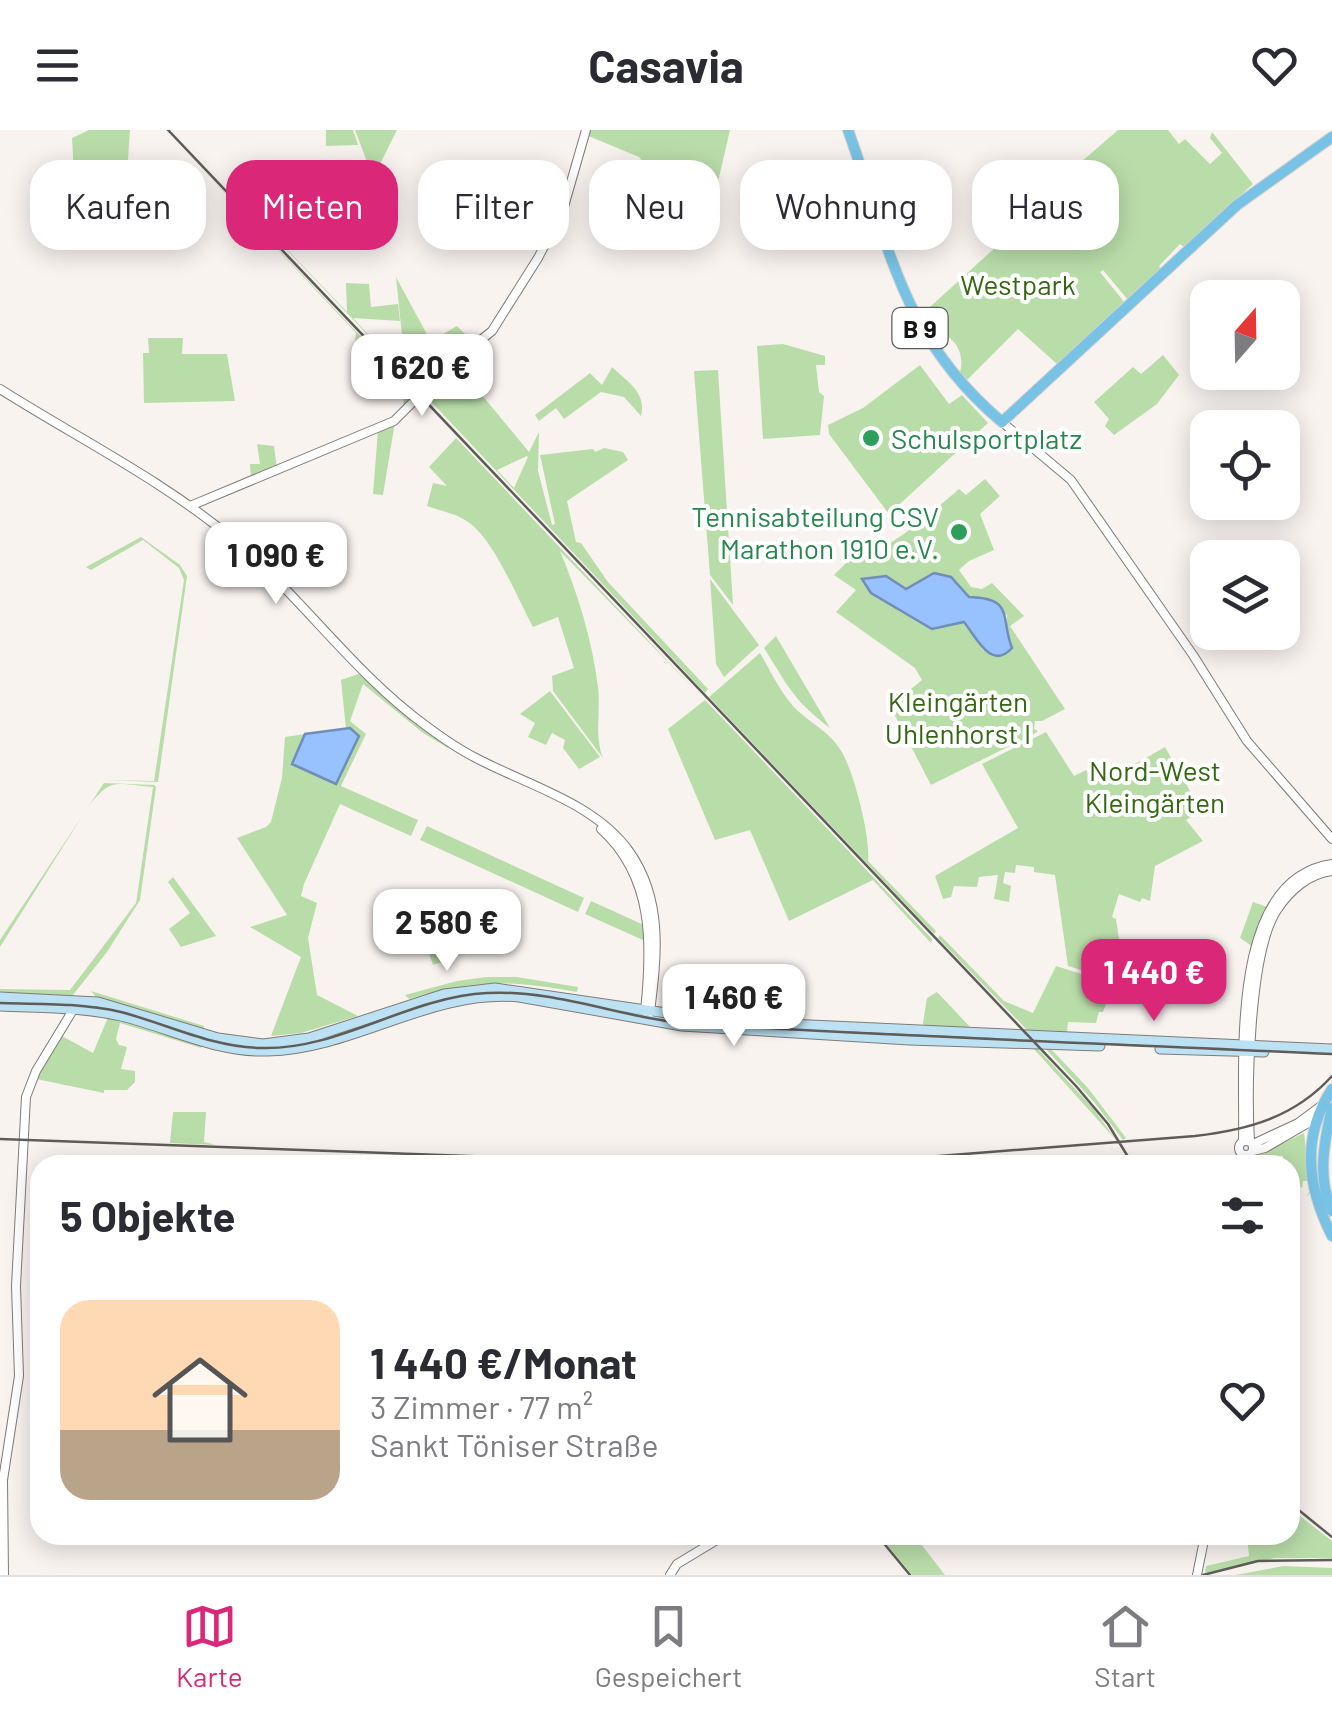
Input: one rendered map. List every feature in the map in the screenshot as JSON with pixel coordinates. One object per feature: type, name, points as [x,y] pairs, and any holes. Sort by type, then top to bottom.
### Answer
[{"type":"main road","name":"B 9","points":[[848,130],[907,304],[952,374],[1002,422]]},
{"type":"main road","points":[[1002,422],[1237,205],[1332,137]]},
{"type":"main road","points":[[0,997],[130,1010],[218,1038],[263,1044],[308,1038],[408,1004],[472,990],[522,990],[721,1022],[1248,1049]]},
{"type":"main road","points":[[0,1006],[50,1008],[73,1004],[215,1045],[257,1051],[310,1046],[453,1001],[494,996],[682,1026],[909,1040],[1332,1052]]},
{"type":"main road","points":[[1332,1088],[1322,1148],[1327,1200],[1332,1212]]},
{"type":"main road","points":[[1328,1106],[1314,1120],[1310,1149],[1316,1200],[1332,1236]]},
{"type":"street","points":[[193,508],[393,422],[450,365],[492,331],[562,210],[586,130]]},
{"type":"street","points":[[0,389],[124,462],[205,516],[252,556],[407,711],[464,751],[561,800],[606,833],[632,869],[648,914],[647,1012]]},
{"type":"street","points":[[1002,422],[1071,480],[1200,663],[1247,741],[1332,839]]},
{"type":"street","points":[[1248,1150],[1248,1049],[1258,948],[1273,909],[1307,869],[1332,868]]},
{"type":"street","points":[[52,1044],[73,1004]]},
{"type":"street","points":[[4,1575],[2,1480],[19,1376],[16,1286],[26,1097],[73,1004]]},
{"type":"street","points":[[50,1008],[60,1023]]},
{"type":"street","points":[[1248,1150],[1328,1106]]},
{"type":"street","points":[[1248,1150],[1265,1148],[1314,1120]]},
{"type":"street","points":[[670,1575],[677,1564],[708,1545]]},
{"type":"street","points":[[1197,1575],[1203,1545]]},
{"type":"green space","points":[[89,130],[130,130],[128,160],[73,160],[72,138]]},
{"type":"green space","points":[[326,130],[353,130],[358,145],[326,146]]},
{"type":"green space","points":[[355,130],[397,130],[382,160],[366,160]]},
{"type":"green space","points":[[587,130],[730,130],[720,173],[720,160],[641,160],[586,135]]},
{"type":"green space","name":"Westpark","points":[[1118,130],[1168,130],[1179,144],[1185,139],[1210,164],[1222,153],[1210,138],[1212,132],[1253,184],[1184,247],[1180,244],[1159,266],[1161,269],[1128,300],[1103,270],[1100,272],[1125,303],[1057,364],[1018,329],[967,380],[960,373],[961,356],[955,343],[927,328],[920,316],[993,250],[1119,250],[1119,160],[1083,160]]},
{"type":"green space","points":[[278,250],[381,358],[355,346],[356,333]]},
{"type":"green space","points":[[287,250],[347,312],[346,283],[369,284],[371,307],[398,304],[400,321],[353,318],[368,334],[382,338],[383,334],[401,335],[406,375],[396,277],[431,342],[415,382],[421,391]]},
{"type":"green space","points":[[457,326],[473,342],[457,357],[438,337]]},
{"type":"green space","points":[[148,338],[183,338],[182,354],[227,354],[235,401],[144,403],[143,353],[149,353]]},
{"type":"green space","points":[[783,344],[825,356],[825,365],[816,365],[819,392],[824,396],[820,435],[763,439],[757,346]]},
{"type":"green space","points":[[1163,355],[1179,375],[1157,404],[1114,435],[1105,426],[1109,419],[1094,402],[1133,367],[1141,374]]},
{"type":"green space","points":[[462,357],[480,373],[472,383],[529,452],[539,432],[538,471],[552,525],[555,524],[540,455],[604,448],[623,452],[628,460],[567,501],[576,542],[581,543],[608,582],[708,689],[705,693],[424,394]],"holes":[[[528,457],[514,488],[497,470]]]},
{"type":"green space","name":"Schulsportplatz","points":[[920,365],[949,404],[962,395],[988,423],[889,514],[829,434],[828,425],[863,408]]},
{"type":"green space","points":[[612,367],[639,394],[641,416],[624,397],[601,392],[564,419],[556,408],[539,421],[535,415],[590,373],[602,385]]},
{"type":"green space","points":[[718,370],[733,605],[710,575],[694,371]]},
{"type":"green space","points":[[395,373],[416,395],[404,409],[402,386]]},
{"type":"green space","points":[[395,422],[383,495],[373,494],[378,430]]},
{"type":"green space","points":[[456,438],[701,696],[560,551],[592,652],[603,758],[553,691],[552,676],[574,668],[558,617],[533,627],[485,539],[461,518],[427,506],[433,483],[447,486],[429,467]]},
{"type":"green space","points":[[257,444],[274,446],[277,469],[251,479],[250,464],[260,464]]},
{"type":"green space","name":"Kleingärten Uhlenhorst I","points":[[985,479],[1000,496],[980,514],[994,550],[959,570],[971,587],[982,589],[992,583],[1024,616],[1010,626],[1065,709],[1035,721],[1034,729],[1038,731],[1034,734],[931,785],[890,706],[922,680],[915,668],[836,612],[856,590],[834,575],[859,550],[867,555],[892,542],[959,489],[966,495]],"holes":[[[933,573],[951,577],[969,597],[979,597],[1007,615],[1007,638],[998,657],[983,650],[964,622],[932,629],[868,588],[886,576],[906,589]]]},
{"type":"green space","points":[[141,537],[180,565],[187,576],[158,782],[104,780],[154,781],[184,580],[179,568],[143,540],[91,570],[86,567]]},
{"type":"green space","points":[[710,579],[759,645],[724,677],[716,664]]},
{"type":"green space","points":[[776,636],[830,728],[799,700],[764,648]]},
{"type":"green space","points":[[760,653],[793,706],[840,749],[856,788],[868,861],[936,931],[934,934],[709,697]]},
{"type":"green space","points":[[364,672],[449,744],[448,748],[423,733],[363,684],[350,721],[366,734],[341,786],[418,820],[411,836],[340,804],[301,896],[317,903],[308,938],[317,995],[358,1016],[301,1033],[271,1036],[301,957],[250,927],[287,915],[237,838],[271,822],[282,778],[285,737],[305,734],[292,764],[336,784],[350,728],[346,729],[341,680]]},
{"type":"green space","points":[[550,691],[600,757],[579,769],[563,748],[565,740],[552,733],[546,745],[528,737],[535,723],[520,714]]},
{"type":"green space","points":[[705,700],[932,939],[931,943],[873,880],[789,921],[750,830],[715,840],[668,729]]},
{"type":"green space","name":"Nord-West Kleingärten","points":[[1046,732],[1074,776],[1086,770],[1095,783],[1165,747],[1201,810],[1186,820],[1203,841],[1155,866],[1150,901],[1142,898],[1140,902],[1119,894],[1112,917],[1116,919],[1126,984],[1068,966],[1055,875],[1016,865],[1015,873],[1005,872],[1003,883],[1011,886],[1009,902],[994,899],[998,875],[979,877],[977,887],[954,886],[951,897],[943,899],[935,876],[1018,828],[982,764]]},
{"type":"green space","points":[[104,783],[156,787],[140,900],[107,952],[73,995],[0,995],[0,989],[70,990],[136,903],[153,787],[108,787],[87,809]]},
{"type":"green space","points":[[84,813],[0,947],[0,940]]},
{"type":"green space","points":[[427,826],[584,898],[578,912],[420,840]]},
{"type":"green space","points":[[1310,875],[1276,912],[1261,948],[1248,1018],[1256,949],[1240,938],[1253,902],[1270,908]]},
{"type":"green space","points":[[173,877],[216,936],[181,947],[169,929],[190,913],[168,882]]},
{"type":"green space","points":[[591,901],[644,925],[645,941],[585,914]]},
{"type":"green space","points":[[423,935],[449,947],[450,959],[433,965]]},
{"type":"green space","points":[[940,935],[1004,1001],[1033,1013],[1056,966],[1114,984],[1096,1023],[1068,1022],[1067,1033],[1029,1032],[938,938]]},
{"type":"green space","points":[[486,977],[517,977],[578,987],[577,992],[492,984],[409,999],[405,995]]},
{"type":"green space","points":[[91,991],[204,1026],[204,1032],[96,997]]},
{"type":"green space","points":[[937,992],[971,1028],[926,1030],[923,1023],[927,998]]},
{"type":"green space","points":[[109,1015],[202,1043],[201,1048],[120,1023],[116,1039],[119,1045],[127,1047],[121,1069],[135,1071],[135,1082],[127,1090],[104,1093],[36,1079],[62,1036],[93,1053]]},
{"type":"green space","points":[[1033,1048],[1093,1108],[1116,1140]]},
{"type":"green space","points":[[1045,1048],[1051,1049],[1088,1088],[1126,1138],[1123,1140]]},
{"type":"green space","points":[[173,1112],[206,1112],[204,1142],[215,1145],[170,1143]]},
{"type":"green space","points":[[1304,1133],[1311,1192],[1306,1197],[1308,1181],[1300,1187],[1300,1155],[1258,1155]]},
{"type":"green space","points":[[1300,1516],[1332,1541],[1332,1558],[1275,1558],[1205,1573],[1206,1566],[1249,1556],[1248,1545],[1300,1545]]},
{"type":"green space","points":[[887,1545],[922,1545],[945,1575],[912,1575]]},
{"type":"green space","points":[[1284,1566],[1332,1568],[1332,1575],[1235,1575]]},
{"type":"water","points":[[934,573],[951,577],[969,597],[984,598],[1000,606],[1012,648],[997,656],[991,654],[964,622],[932,629],[871,593],[862,579],[886,576],[906,589]]},
{"type":"water","points":[[350,728],[359,736],[336,784],[292,764],[305,734]]},
{"type":"tram line","points":[[0,1003],[106,1009],[207,1039],[260,1048],[317,1041],[458,997],[513,993],[696,1024],[1332,1054]]},
{"type":"railway","points":[[168,130],[1076,1086],[1108,1124],[1127,1155]]},
{"type":"railway","points":[[952,1155],[1234,1130],[1286,1111],[1332,1076]]},
{"type":"railway","points":[[0,1139],[441,1155]]},
{"type":"railway","points":[[1300,1511],[1332,1537]]},
{"type":"railway","points":[[885,1545],[910,1575]]},
{"type":"railway","points":[[1203,1575],[1258,1561],[1332,1560]]},
{"type":"place","name":"Schulsportplatz","points":[[871,438]]},
{"type":"place","name":"Tennisabteilung CSV Marathon 1910 e.V.","points":[[959,532]]}]
